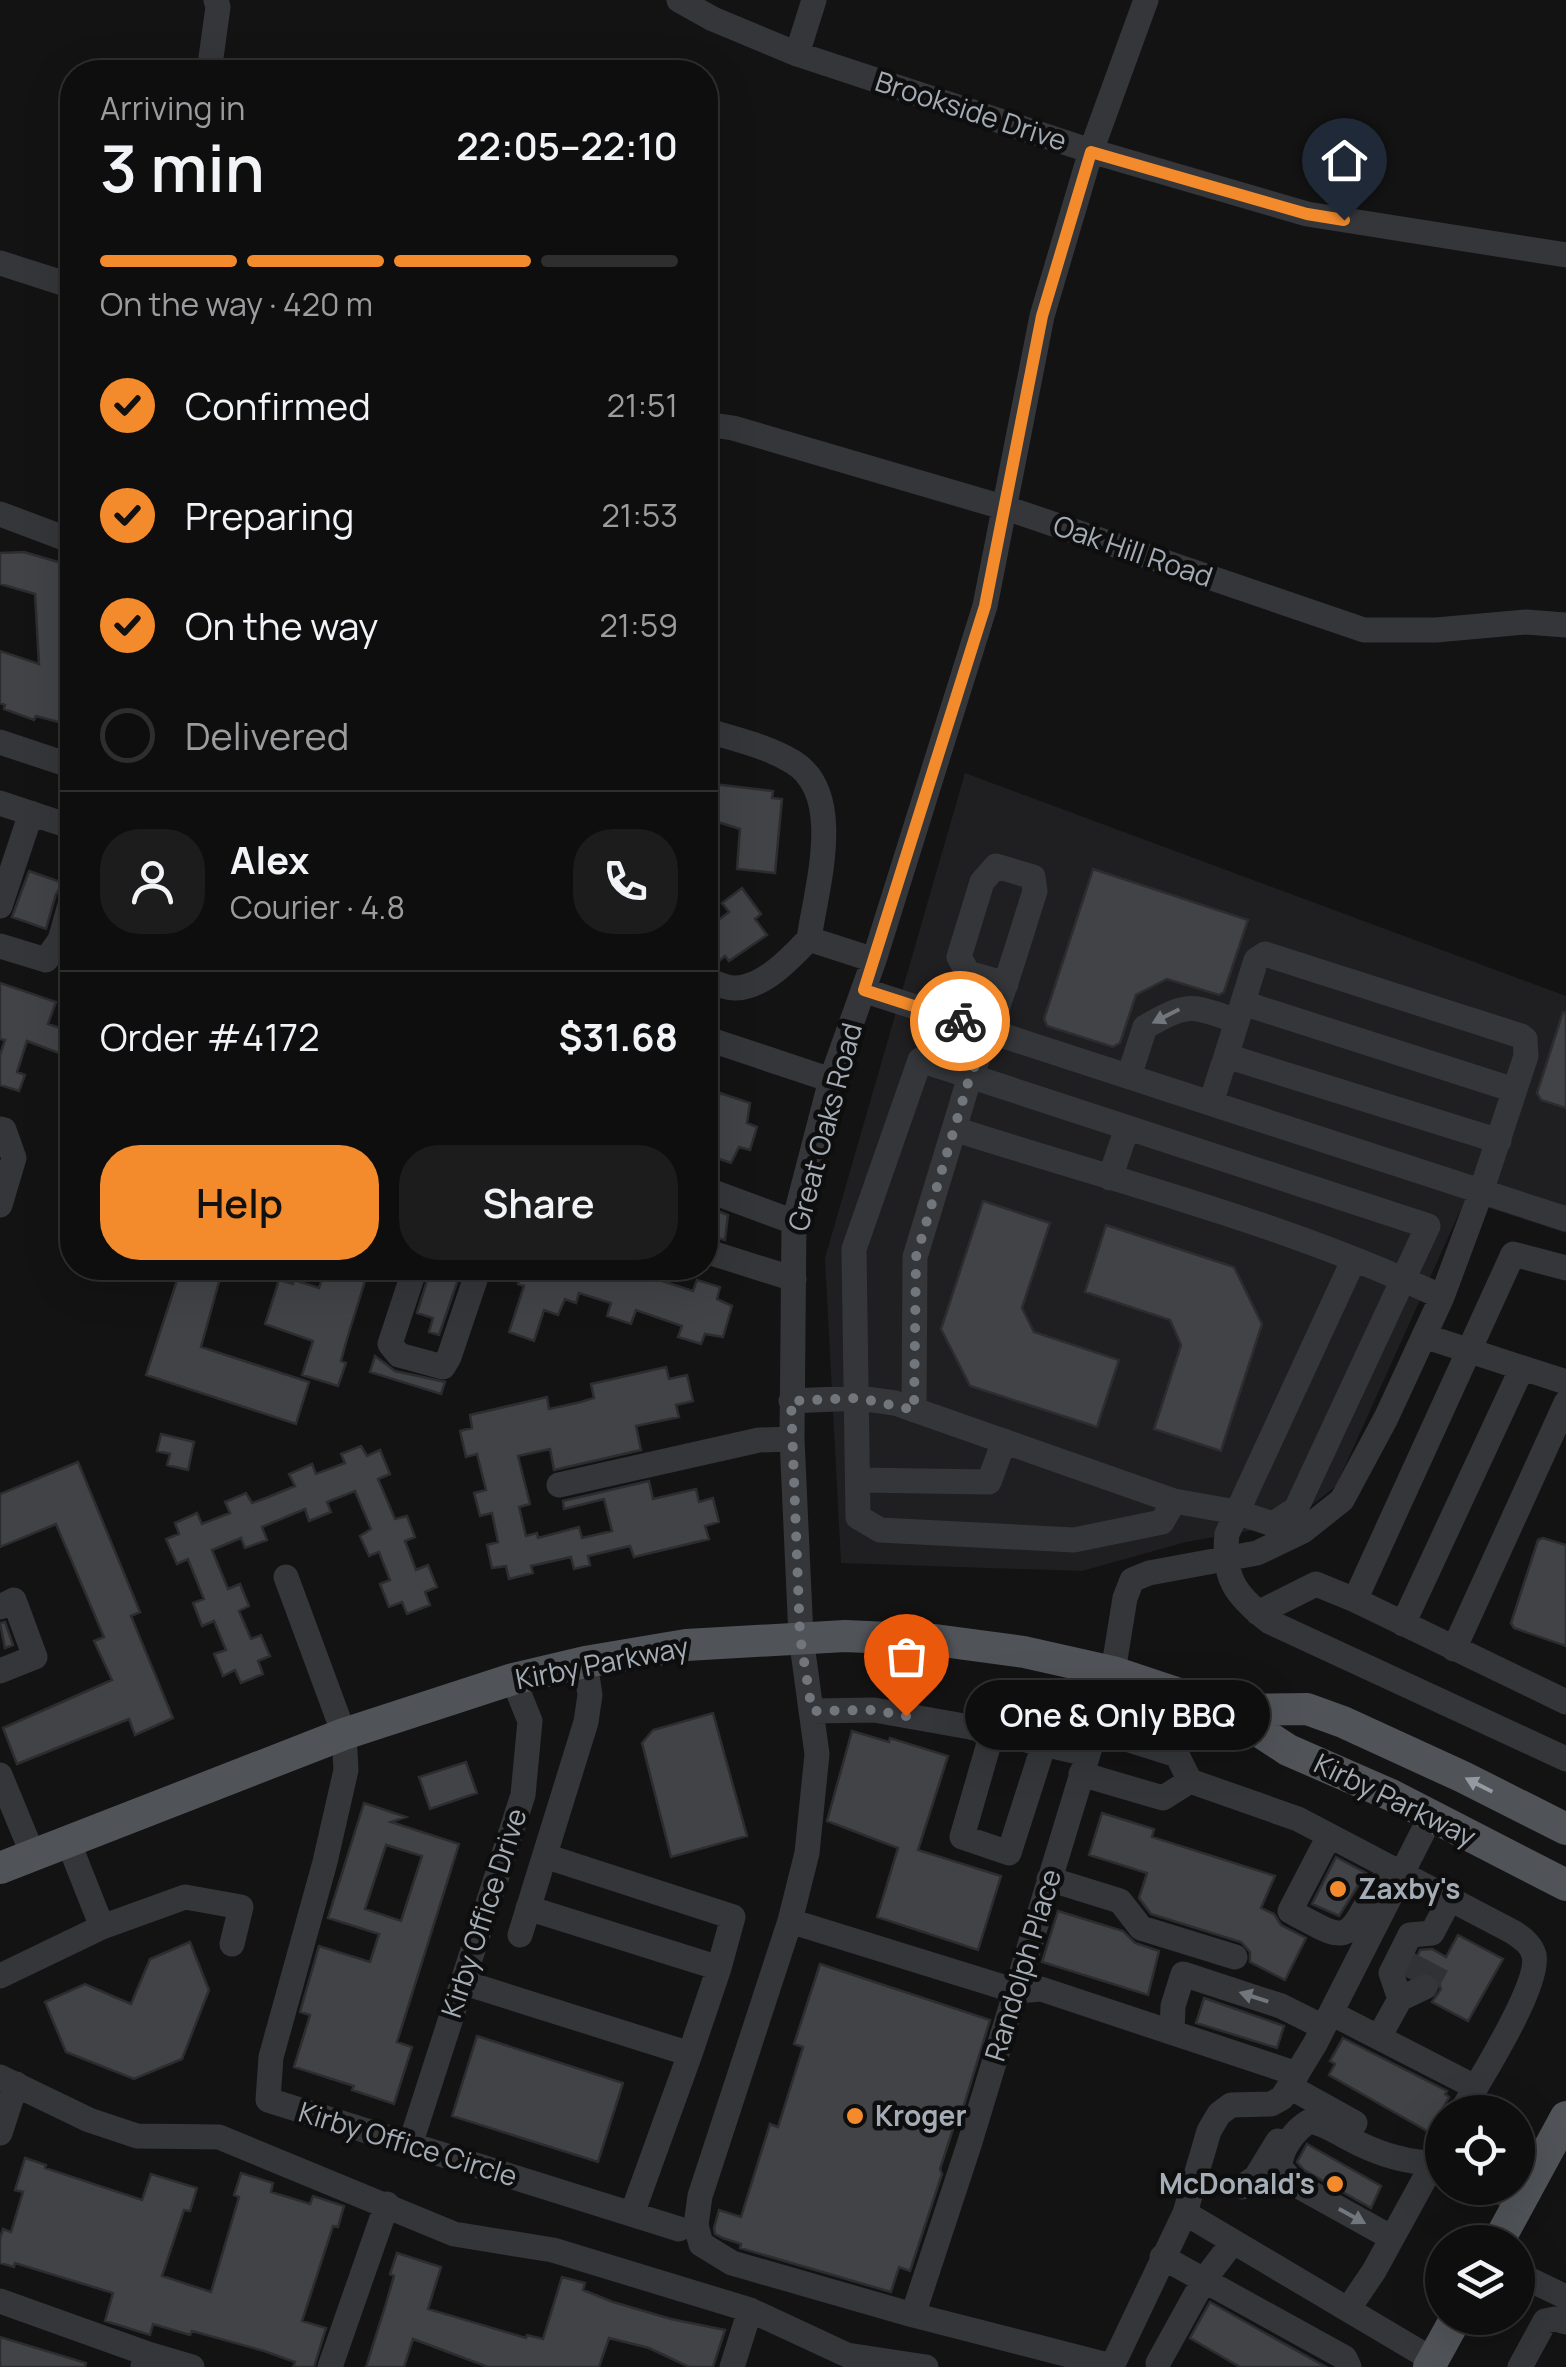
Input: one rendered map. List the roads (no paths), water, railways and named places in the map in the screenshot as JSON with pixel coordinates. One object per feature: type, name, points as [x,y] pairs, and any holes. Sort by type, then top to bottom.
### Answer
[{"type":"main road","name":"Kirby Parkway","points":[[0,1868],[344,1734],[513,1679],[686,1645],[800,1636],[890,1637],[965,1644],[1024,1652],[1112,1672],[1227,1710],[1288,1750],[1566,1884]]},
{"type":"main road","name":"Kirby Parkway","points":[[1227,1710],[1306,1709],[1463,1777],[1566,1829]]},
{"type":"main road","points":[[1535,2157],[1566,2117]]},
{"type":"main road","points":[[1431,2364],[1447,2335]]},
{"type":"street","points":[[211,60],[216,0]]},
{"type":"street","name":"Brookside Drive","points":[[679,0],[713,20],[797,54],[1091,152],[1307,214],[1566,255]]},
{"type":"street","points":[[797,54],[814,0]]},
{"type":"street","name":"Great Oaks Road","points":[[913,2314],[732,2263],[701,2244],[696,2224],[700,2196],[790,1921],[809,1833],[817,1754],[800,1636],[791,1401],[794,1222],[831,1080],[874,960],[985,606],[1042,316],[1091,152],[1146,0]]},
{"type":"street","points":[[0,263],[60,282]]},
{"type":"street","name":"Oak Hill Road","points":[[718,426],[1006,508],[1364,630],[1436,630],[1526,622],[1566,626]]},
{"type":"street","points":[[0,514],[60,536]]},
{"type":"street","points":[[718,735],[795,763],[816,788],[825,822],[809,939],[788,960],[757,981],[735,989],[718,983]]},
{"type":"street","points":[[0,742],[60,762]]},
{"type":"street","points":[[0,803],[60,823]]},
{"type":"street","points":[[0,906],[31,813]]},
{"type":"street","points":[[809,939],[874,960]]},
{"type":"street","points":[[0,946],[46,960],[60,940]]},
{"type":"street","points":[[1210,1103],[1256,960],[1265,954],[1525,1039],[1526,1056],[1442,1297],[1342,1500],[1303,1531],[1257,1553],[1224,1560]]},
{"type":"street","points":[[914,1410],[916,1257],[970,1076],[991,1031],[1006,984]]},
{"type":"street","points":[[864,990],[1566,1219]]},
{"type":"street","points":[[1128,1076],[1145,1027],[1178,1008],[1195,1007],[1240,1012],[1514,1090]]},
{"type":"street","points":[[718,1042],[831,1080]]},
{"type":"street","points":[[1224,1062],[1233,1058],[1498,1140]]},
{"type":"street","points":[[791,1401],[859,1398],[914,1410],[1174,1501],[1236,1512],[1274,1524],[1296,1509],[1428,1226],[920,1060],[854,1249],[859,1398],[858,1517],[880,1530],[1074,1540],[1162,1522],[1174,1501]]},
{"type":"street","points":[[1110,1178],[1128,1128]]},
{"type":"street","points":[[0,1129],[4,1130],[14,1158],[0,1205]]},
{"type":"street","points":[[954,1129],[1320,1244],[1442,1297]]},
{"type":"street","points":[[718,1194],[794,1222]]},
{"type":"street","points":[[1355,1600],[1513,1254],[1566,1268]]},
{"type":"street","points":[[718,1255],[794,1280]]},
{"type":"street","points":[[1354,1259],[1228,1534],[1224,1560],[1240,1600],[1270,1622],[1566,1759]]},
{"type":"street","points":[[411,1280],[390,1344],[399,1356],[443,1367],[475,1280]]},
{"type":"street","points":[[1424,1336],[1566,1382]]},
{"type":"street","points":[[1403,1624],[1522,1368]]},
{"type":"street","points":[[1454,1649],[1566,1403]]},
{"type":"street","points":[[559,1485],[758,1440],[792,1438]]},
{"type":"street","points":[[858,1480],[989,1482],[1004,1441]]},
{"type":"street","name":"Randolph Place","points":[[913,2314],[1016,1992],[1112,1672],[1125,1598],[1132,1580],[1148,1572],[1224,1560]]},
{"type":"street","points":[[286,1576],[344,1734]]},
{"type":"street","points":[[1258,1614],[1316,1584],[1566,1702]]},
{"type":"street","points":[[0,1671],[35,1656],[7,1604]]},
{"type":"street","points":[[520,1934],[586,1722],[590,1694],[585,1662]]},
{"type":"street","name":"Kirby Office Drive","points":[[410,2145],[522,1795],[530,1721],[513,1679]]},
{"type":"street","points":[[812,1711],[874,1710],[1088,1752],[1177,1755],[1190,1781],[1298,1819],[1513,1932],[1528,1943],[1535,1957],[1532,1982],[1471,2095]]},
{"type":"street","points":[[992,1732],[962,1838],[1009,1853],[1044,1744]]},
{"type":"street","name":"Kirby Office Circle","points":[[344,1734],[346,1770],[326,1862],[271,2057],[268,2100],[678,2229]]},
{"type":"street","points":[[1088,1752],[1163,1798],[1190,1781]]},
{"type":"street","points":[[0,1775],[34,1855]]},
{"type":"street","points":[[1329,1836],[1290,1910],[1332,1934],[1344,1935],[1354,1929],[1431,1816]]},
{"type":"street","points":[[68,1841],[102,1928]]},
{"type":"street","points":[[545,1856],[734,1918],[632,2214]]},
{"type":"street","points":[[913,2314],[1108,2364],[1115,2360],[1185,2213],[1209,2131],[1219,2114],[1231,2105],[1271,2104],[1282,2098],[1327,2020],[1394,1870]]},
{"type":"street","points":[[1050,1879],[1120,1901],[1140,1928],[1235,1957]]},
{"type":"street","points":[[0,1976],[102,1928],[185,1897],[241,1908],[232,1944]]},
{"type":"street","points":[[1379,2037],[1412,1986],[1390,1973],[1410,1935],[1432,1946],[1450,1899]]},
{"type":"street","points":[[528,1908],[719,1968]]},
{"type":"street","points":[[790,1921],[1016,1992],[1041,1989],[1172,2032],[1293,2080],[1322,2104],[1425,2156]]},
{"type":"street","points":[[1172,2032],[1173,2006],[1182,1974],[1379,2037],[1476,2087]]},
{"type":"street","points":[[462,1982],[690,2054]]},
{"type":"street","points":[[0,2133],[8,2081],[90,2120],[137,2136],[219,2137],[454,2234],[553,2250],[750,2310],[847,2355],[926,2367]]},
{"type":"street","points":[[1242,2187],[1256,2178],[1289,2124],[1303,2110],[1322,2104]]},
{"type":"street","points":[[1392,2238],[1294,2183],[1280,2167],[1280,2159],[1296,2131],[1310,2121],[1388,2156],[1425,2160]]},
{"type":"street","points":[[1349,2308],[1425,2180]]},
{"type":"street","points":[[330,2367],[387,2204]]},
{"type":"street","points":[[1185,2213],[1349,2308],[1431,2364]]},
{"type":"street","points":[[1122,2345],[1162,2365],[1204,2280],[1233,2242]]},
{"type":"street","points":[[1162,2256],[1345,2358],[1349,2367]]},
{"type":"street","points":[[1535,2282],[1566,2297]]},
{"type":"street","points":[[0,2300],[145,2360],[192,2367]]},
{"type":"street","points":[[732,2367],[750,2310]]},
{"type":"street","points":[[1520,2367],[1544,2322],[1566,2322]]},
{"type":"tunnel","points":[[1404,1976],[1421,1944]]},
{"type":"tunnel","points":[[1425,1987],[1442,1955]]},
{"type":"place","name":"One & Only BBQ","points":[[906,1716]]},
{"type":"place","name":"Zaxby's","points":[[1338,1889]]},
{"type":"place","name":"Kroger","points":[[855,2116]]},
{"type":"place","name":"McDonald's","points":[[1335,2184]]}]
